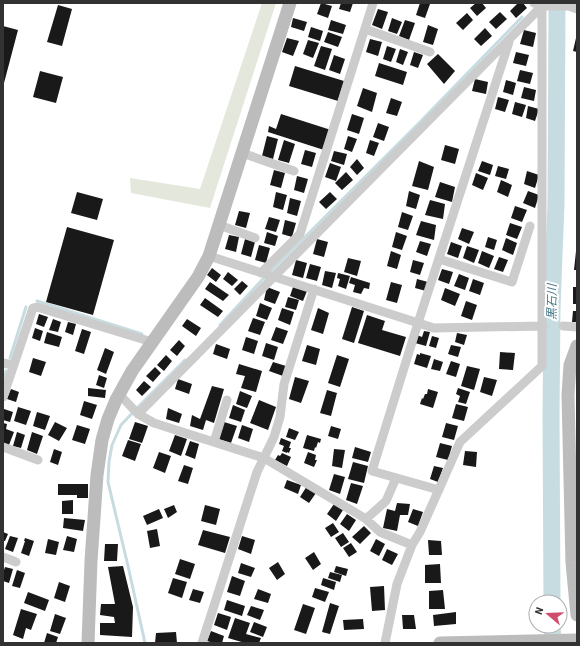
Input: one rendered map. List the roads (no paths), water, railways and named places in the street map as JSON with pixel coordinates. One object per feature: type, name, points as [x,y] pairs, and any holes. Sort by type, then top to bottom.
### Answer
[{"type":"street","points":[[88,643],[91,562],[99,456],[108,419],[119,394],[132,371],[198,277],[209,256],[290,3]]},
{"type":"street","points":[[268,275],[300,234],[373,3]]},
{"type":"street","points":[[540,4],[568,6],[577,9]]},
{"type":"street","points":[[136,411],[268,275],[510,39],[540,4]]},
{"type":"street","points":[[385,643],[397,584],[412,545],[420,532],[460,442],[542,366],[543,326],[540,4]]},
{"type":"street","points":[[365,29],[430,52]]},
{"type":"street","points":[[439,490],[372,471],[418,322],[510,39]]},
{"type":"street","points":[[242,153],[294,171]]},
{"type":"street","points":[[219,225],[255,238]]},
{"type":"street","points":[[439,259],[512,282],[530,226]]},
{"type":"street","points":[[209,256],[434,328],[543,326]]},
{"type":"street","points":[[202,643],[257,472],[274,437],[280,417],[284,384],[314,289]]},
{"type":"street","points":[[3,397],[33,308],[37,307],[152,342]]},
{"type":"street","points":[[563,326],[577,327]]},
{"type":"street","points":[[577,346],[570,365],[568,395],[573,488],[572,563],[577,616]]},
{"type":"street","points":[[3,363],[13,366]]},
{"type":"street","points":[[119,394],[136,411],[154,422],[264,458],[366,520],[380,532],[412,545]]},
{"type":"street","points":[[214,442],[227,400]]},
{"type":"street","points":[[3,447],[38,460]]},
{"type":"street","points":[[366,520],[386,501],[396,478]]},
{"type":"street","points":[[3,557],[16,562]]},
{"type":"street","points":[[440,643],[539,642],[572,640]]},
{"type":"waterway","name":"黒石川","points":[[552,594],[551,415],[552,308],[556,204],[557,3]]},
{"type":"waterway","points":[[220,325],[262,280],[418,124],[522,17]]},
{"type":"waterway","points":[[37,301],[142,334]]},
{"type":"waterway","points":[[10,358],[26,307]]},
{"type":"waterway","points":[[145,643],[108,482],[109,462],[112,445],[121,425],[185,360]]},
{"type":"waterway","points":[[3,380],[6,371]]},
{"type":"waterway","name":"黒石川","points":[[552,634],[553,643]]}]
